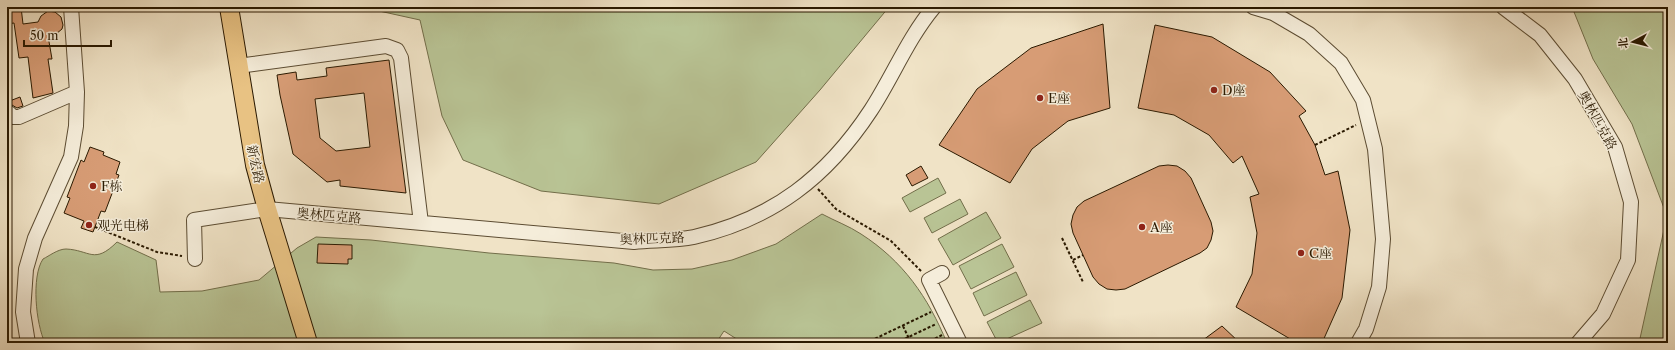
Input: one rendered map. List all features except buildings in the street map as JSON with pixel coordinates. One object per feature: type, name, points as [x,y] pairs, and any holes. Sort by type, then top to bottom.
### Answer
[{"type":"main road","name":"新宏路","points":[[229,7],[255,165],[266,209],[308,343]]},
{"type":"street","points":[[28,343],[23,312],[26,269],[35,238],[71,157],[76,126],[76,92],[71,7]]},
{"type":"street","name":"奥林匹克路","points":[[195,259],[194,220],[266,209],[634,242],[693,237],[750,220],[811,182],[836,156],[871,110],[920,23],[934,7]]},
{"type":"street","points":[[1253,7],[1273,13],[1309,34],[1341,63],[1363,100],[1375,149],[1383,239],[1379,287],[1366,329],[1358,343]]},
{"type":"street","name":"奥林匹克路","points":[[1504,7],[1540,34],[1575,79],[1615,147],[1631,202],[1628,260],[1603,314],[1578,343]]},
{"type":"street","points":[[238,66],[386,46],[397,50],[401,58],[421,223]]},
{"type":"street","points":[[9,113],[13,117],[19,117],[76,92]]},
{"type":"street","points":[[942,273],[929,280],[960,343]]},
{"type":"path","points":[[1315,145],[1368,120]]},
{"type":"path","points":[[811,182],[836,209],[891,240],[929,280]]},
{"type":"path","points":[[95,227],[156,252],[195,259]]},
{"type":"path","points":[[1062,238],[1083,282]]},
{"type":"path","points":[[1073,260],[1083,255]]},
{"type":"path","points":[[866,343],[902,326],[948,318]]},
{"type":"path","points":[[896,343],[948,318]]},
{"type":"path","points":[[926,343],[948,318]]},
{"type":"path","points":[[902,326],[911,343]]},
{"type":"green space","points":[[361,7],[889,7],[820,90],[756,162],[659,204],[541,191],[463,160],[442,116],[420,20]]},
{"type":"green space","points":[[1572,7],[1668,7],[1668,343],[1639,343],[1667,216],[1632,124],[1593,59]]},
{"type":"green space","points":[[938,178],[946,193],[910,212],[902,198]]},
{"type":"green space","points":[[960,199],[968,214],[932,233],[924,218]]},
{"type":"green space","points":[[986,212],[1001,238],[953,265],[938,239]]},
{"type":"green space","points":[[822,214],[852,228],[861,234],[902,268],[923,295],[940,326],[947,343],[743,343],[724,331],[716,343],[45,343],[37,313],[37,277],[39,267],[43,259],[63,249],[97,255],[103,253],[117,242],[156,260],[160,292],[202,291],[259,280],[297,248],[316,237],[371,240],[489,253],[614,263],[653,270],[692,269],[732,260],[776,244]]},
{"type":"green space","points":[[1002,244],[1014,267],[971,289],[959,266]]},
{"type":"green space","points":[[1016,272],[1027,295],[984,316],[973,293]]},
{"type":"green space","points":[[1030,300],[1042,323],[998,343],[987,322]]},
{"type":"place","name":"D座","points":[[1214,90]]},
{"type":"place","name":"E座","points":[[1040,98]]},
{"type":"place","name":"F栋","points":[[93,186]]},
{"type":"place","name":"观光电梯","points":[[89,225]]},
{"type":"place","name":"A座","points":[[1142,227]]},
{"type":"place","name":"C座","points":[[1301,253]]}]
